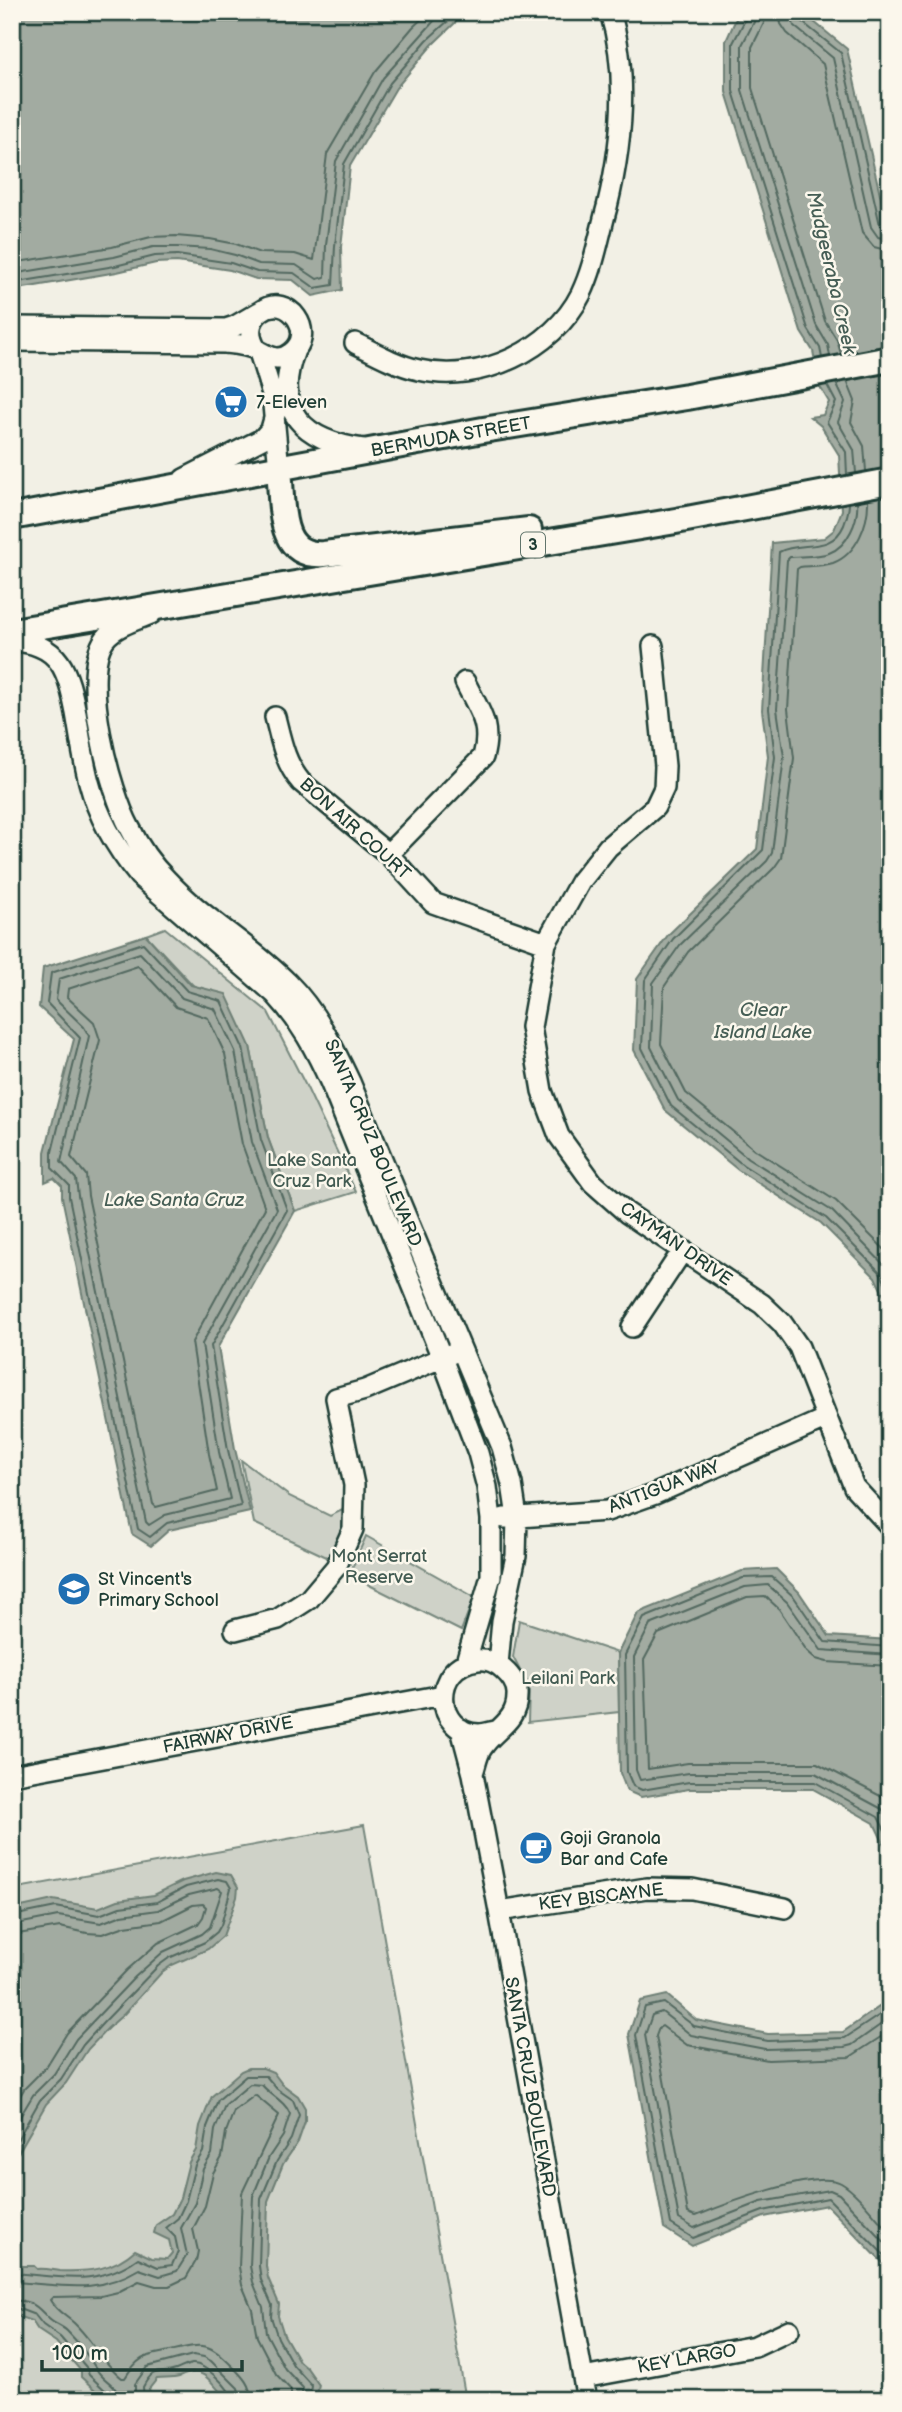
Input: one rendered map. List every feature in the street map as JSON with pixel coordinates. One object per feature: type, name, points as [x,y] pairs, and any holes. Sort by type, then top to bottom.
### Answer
[{"type":"main road","name":"BERMUDA STREET","points":[[12,517],[483,430],[890,359]]},
{"type":"main road","points":[[279,469],[289,540],[297,549],[309,554],[397,547],[593,524],[676,521]]},
{"type":"main road","name":"3","points":[[12,631],[676,521],[890,481]]},
{"type":"street","points":[[355,343],[402,365],[421,370],[462,372],[504,362],[536,345],[568,313],[580,295],[589,273],[616,170],[620,138],[620,74],[610,12]]},
{"type":"street","points":[[12,341],[232,327],[263,310],[281,307],[298,318],[302,333],[290,365],[287,385],[291,406],[300,423],[328,442],[376,451]]},
{"type":"street","points":[[263,310],[251,327],[251,341],[258,351],[269,382],[275,415],[279,469]]},
{"type":"street","points":[[12,327],[182,343],[230,344],[277,358],[295,350]]},
{"type":"street","points":[[182,343],[197,329]]},
{"type":"street","points":[[161,491],[256,443],[270,431],[275,415]]},
{"type":"street","name":"SANTA CRUZ BOULEVARD","points":[[170,605],[108,635],[96,657],[94,680],[104,750],[117,798],[129,827],[166,880],[289,983],[322,1026],[349,1082],[502,1447],[512,1484],[517,1517],[516,1556],[502,1620],[498,1664]]},
{"type":"street","name":"SANTA CRUZ BOULEVARD","points":[[12,641],[41,647],[63,666],[71,687],[95,800],[111,837],[139,876],[275,994],[304,1030],[331,1084],[442,1358],[478,1453],[487,1487],[492,1519],[491,1576],[466,1662]]},
{"type":"street","name":"CAYMAN DRIVE","points":[[653,646],[665,766],[664,788],[655,807],[608,848],[580,882],[546,943],[531,1027],[542,1091],[559,1136],[593,1183],[627,1213],[762,1304],[782,1323],[799,1347],[854,1487],[889,1525]]},
{"type":"street","points":[[83,751],[85,725],[76,669],[86,668],[94,680]]},
{"type":"street","points":[[388,854],[483,757],[488,739],[485,723],[465,682]]},
{"type":"street","name":"BON AIR COURT","points":[[275,717],[291,771],[388,854],[433,903],[546,943]]},
{"type":"street","points":[[111,837],[129,827]]},
{"type":"street","points":[[632,1327],[683,1250]]},
{"type":"street","points":[[235,1630],[278,1619],[309,1599],[336,1567],[353,1530],[354,1485],[336,1398],[365,1390],[460,1350]]},
{"type":"street","name":"ANTIGUA WAY","points":[[492,1519],[607,1511],[655,1494],[827,1418]]},
{"type":"street","points":[[473,1774],[480,1749],[495,1731],[512,1717],[517,1697],[512,1678],[498,1664],[482,1660],[466,1662],[450,1675],[443,1695],[447,1714],[461,1729],[477,1734],[495,1731]]},
{"type":"street","name":"FAIRWAY DRIVE","points":[[12,1775],[443,1695]]},
{"type":"street","name":"SANTA CRUZ BOULEVARD","points":[[461,1729],[473,1774],[499,1911],[587,2400]]},
{"type":"street","name":"KEY BISCAYNE","points":[[499,1911],[647,1888],[692,1889],[785,1908]]},
{"type":"street","name":"KEY LARGO","points":[[583,2378],[755,2346],[789,2330]]},
{"type":"green space","name":"Lake Santa Cruz Park","points":[[165,928],[268,1012],[356,1192],[295,1211],[268,1138],[250,1046],[146,935]]},
{"type":"green space","name":"Mont Serrat Reserve","points":[[241,1460],[289,1496],[330,1516],[349,1507],[331,1559],[254,1523]]},
{"type":"green space","name":"Mont Serrat Reserve","points":[[366,1536],[474,1597],[461,1631],[349,1575]]},
{"type":"green space","name":"Leilani Park","points":[[519,1620],[618,1653],[619,1712],[528,1722],[529,1688],[513,1657]]},
{"type":"green space","points":[[364,1825],[466,2400],[12,2400],[12,1889]]},
{"type":"water","points":[[12,12],[459,12],[455,23],[432,45],[396,88],[350,166],[341,247],[342,290],[313,296],[293,280],[256,279],[230,270],[177,262],[156,263],[12,290]]},
{"type":"water","name":"Clear Island Lake","points":[[739,12],[802,12],[847,49],[890,238],[890,1308],[875,1277],[821,1223],[738,1170],[665,1110],[634,1050],[637,979],[668,935],[757,849],[768,756],[762,710],[772,543],[824,538],[834,530],[842,510],[839,455],[821,426],[810,417],[823,415],[829,402],[820,387],[813,351],[801,332],[726,92],[726,41]]},
{"type":"water","name":"Lake Santa Cruz","points":[[146,935],[191,985],[226,994],[250,1046],[268,1138],[295,1211],[218,1347],[235,1449],[250,1512],[169,1530],[151,1546],[132,1534],[62,1197],[62,1186],[54,1178],[45,1182],[45,1152],[74,1039],[39,1007],[43,968]]},
{"type":"water","points":[[776,1569],[799,1592],[829,1636],[890,1640],[890,1857],[874,1823],[813,1789],[689,1789],[641,1797],[627,1791],[620,1773],[618,1653],[638,1613],[742,1571]]},
{"type":"water","points":[[216,1872],[231,1875],[238,1887],[223,1936],[208,1949],[162,1972],[108,2028],[88,2049],[66,2083],[46,2104],[18,2153],[12,2156],[12,1909],[53,1900],[98,1908],[118,1900],[154,1895],[183,1881]]},
{"type":"water","points":[[890,1994],[890,2288],[884,2264],[827,2205],[764,2217],[692,2246],[664,2228],[629,2034],[640,2001],[667,1995],[696,2020],[768,2034],[843,2032],[886,2002]]},
{"type":"water","points":[[248,2068],[263,2068],[273,2072],[282,2084],[298,2096],[305,2108],[305,2122],[298,2142],[283,2164],[268,2201],[266,2266],[279,2304],[278,2316],[284,2335],[299,2361],[319,2385],[316,2400],[228,2400],[207,2377],[196,2373],[157,2379],[149,2389],[153,2400],[106,2400],[81,2377],[81,2371],[56,2342],[38,2330],[32,2321],[12,2317],[12,2266],[34,2266],[37,2269],[60,2271],[91,2270],[118,2262],[135,2250],[152,2258],[167,2259],[172,2253],[169,2240],[154,2233],[156,2225],[172,2214],[180,2198],[189,2162],[196,2150],[200,2126],[212,2096]]},
{"type":"place","name":"7-Eleven","points":[[231,402]]},
{"type":"place","name":"St Vincent's Primary School","points":[[74,1589]]},
{"type":"place","name":"Goji Granola Bar and Cafe","points":[[536,1848]]},
{"type":"water label","name":"Mudgeeraba Creek","points":[[831,273]]}]
